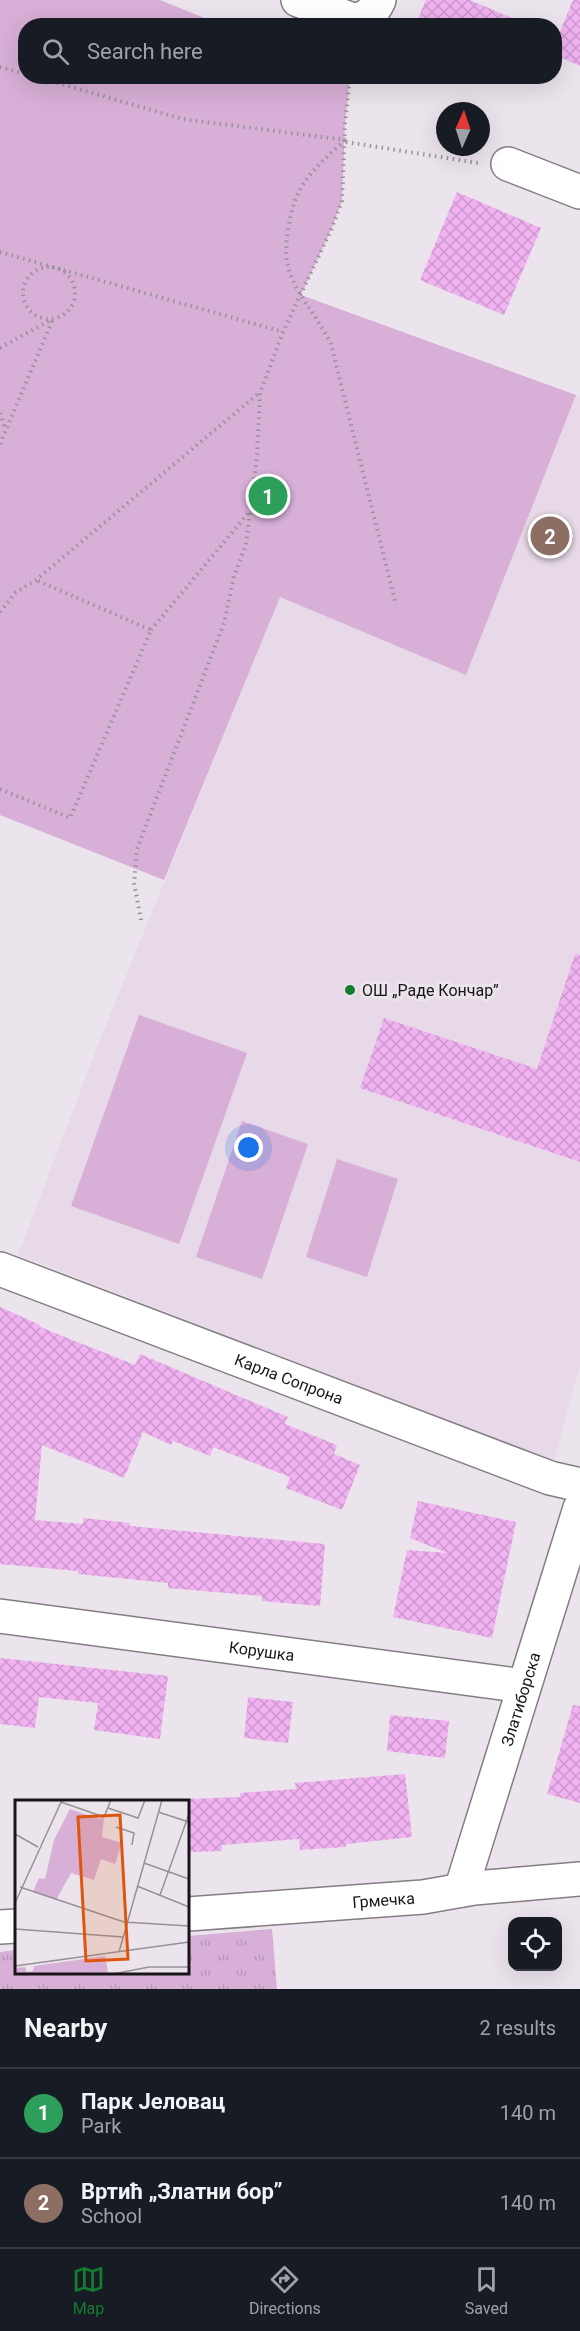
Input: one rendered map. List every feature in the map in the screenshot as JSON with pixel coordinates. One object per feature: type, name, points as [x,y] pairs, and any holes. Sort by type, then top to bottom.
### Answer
[{"type":"street","points":[[298,0],[348,18]]},
{"type":"street","points":[[364,18],[372,14],[379,0]]},
{"type":"street","points":[[508,164],[580,192]]},
{"type":"street","name":"Карла Сопрона","points":[[0,1269],[550,1478],[580,1485]]},
{"type":"street","name":"Златиборска","points":[[461,1890],[580,1508]]},
{"type":"street","name":"Корушка","points":[[0,1616],[524,1686]]},
{"type":"street","name":"Грмечка","points":[[189,1914],[423,1897],[461,1890],[580,1879]]},
{"type":"street","points":[[0,1927],[15,1926]]},
{"type":"path","points":[[0,67],[18,72]]},
{"type":"path","points":[[62,84],[182,119],[346,141],[489,165],[508,164]]},
{"type":"path","points":[[141,920],[134,883],[137,849],[224,623],[234,576],[246,545],[257,456],[260,393],[283,332],[331,230],[342,201],[349,84]]},
{"type":"path","points":[[346,141],[310,173],[300,186],[291,209],[285,257],[292,279],[331,344],[396,605]]},
{"type":"path","points":[[0,252],[283,332]]},
{"type":"path","points":[[0,348],[66,312],[75,297],[71,280],[57,269],[49,267],[33,272],[24,285],[22,294],[28,309],[34,315],[53,319]]},
{"type":"path","points":[[0,444],[53,319]]},
{"type":"path","points":[[0,612],[15,593],[36,579],[260,393]]},
{"type":"path","points":[[0,413],[6,430]]},
{"type":"path","points":[[0,789],[70,818],[151,630],[250,510]]},
{"type":"path","points":[[36,579],[151,630]]},
{"type":"shaded area","name":"ОШ „Раде Кончар”","points":[[576,395],[580,397],[580,1366],[554,1461],[18,1255],[96,1050],[280,597],[466,675]]},
{"type":"green space","points":[[0,0],[160,0],[205,18],[18,18],[18,84],[349,84],[342,201],[301,295],[576,395],[466,675],[280,597],[164,880],[0,815]]},
{"type":"green space","points":[[139,1015],[247,1053],[179,1244],[71,1206]]},
{"type":"green space","points":[[242,1121],[308,1144],[262,1279],[196,1257]]},
{"type":"green space","points":[[337,1159],[398,1179],[367,1277],[306,1257]]},
{"type":"green space","points":[[272,1929],[277,1989],[0,1989],[0,1952],[15,1950],[15,1974],[189,1974],[189,1936]]},
{"type":"building","points":[[426,0],[470,0],[512,18],[418,18]]},
{"type":"building","points":[[573,0],[580,0],[580,66],[562,58],[562,27]]},
{"type":"building","points":[[457,192],[541,228],[504,315],[420,280]]},
{"type":"building","points":[[575,954],[580,955],[580,1162],[360,1088],[384,1018],[537,1069]]},
{"type":"building","points":[[0,1307],[40,1327],[135,1365],[140,1354],[288,1417],[285,1424],[337,1445],[334,1454],[360,1465],[342,1510],[286,1488],[290,1477],[213,1447],[210,1456],[173,1441],[171,1445],[143,1432],[124,1478],[42,1445],[35,1520],[83,1524],[83,1518],[130,1523],[130,1526],[325,1544],[320,1606],[262,1601],[262,1596],[168,1588],[168,1583],[78,1574],[78,1571],[0,1564]]},
{"type":"building","points":[[418,1501],[516,1522],[492,1638],[393,1617],[407,1550],[447,1553],[410,1538]]},
{"type":"building","points":[[0,1658],[168,1676],[160,1739],[94,1730],[98,1703],[39,1697],[35,1728],[0,1724]]},
{"type":"building","points":[[248,1697],[293,1702],[288,1743],[244,1738]]},
{"type":"building","points":[[573,1705],[580,1706],[580,1803],[547,1794]]},
{"type":"building","points":[[390,1715],[449,1721],[445,1758],[387,1751]]},
{"type":"building","points":[[405,1774],[412,1837],[346,1844],[346,1847],[300,1850],[299,1839],[222,1845],[222,1851],[189,1852],[188,1799],[240,1797],[240,1793],[296,1789],[295,1783]]},
{"type":"place","name":"Парк Јеловац","points":[[268,496]]},
{"type":"place","name":"Вртић „Златни бор”","points":[[550,536]]},
{"type":"place","name":"ОШ „Раде Кончар”","points":[[350,990]]}]
